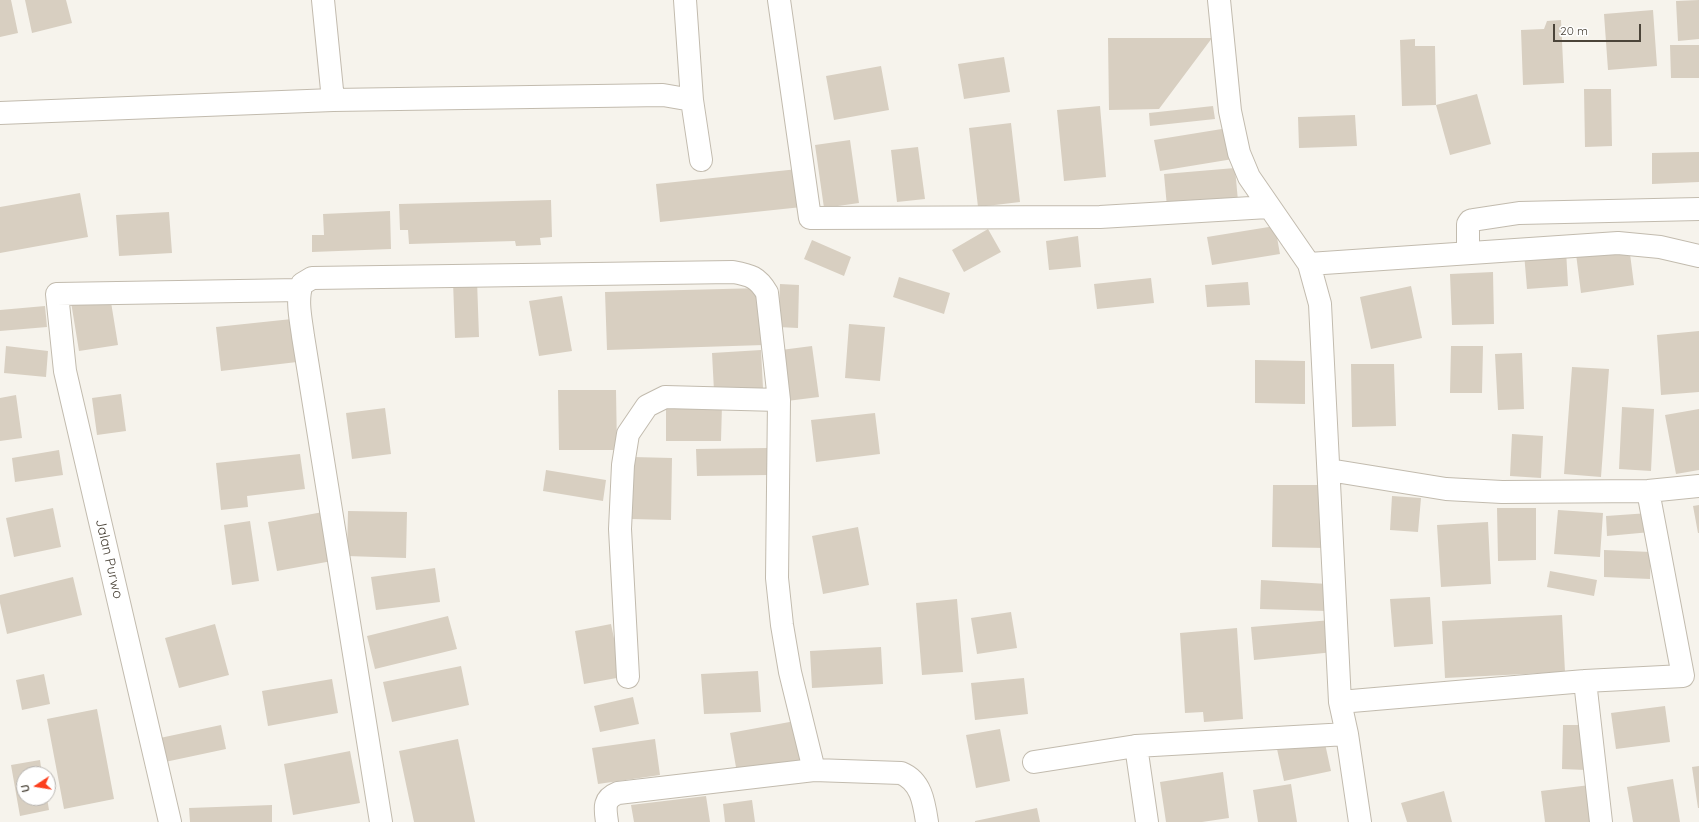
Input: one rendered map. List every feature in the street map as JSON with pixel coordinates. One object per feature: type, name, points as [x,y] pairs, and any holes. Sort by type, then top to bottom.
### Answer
[{"type":"street","points":[[324,0],[333,100]]},
{"type":"street","points":[[685,0],[692,100],[701,160]]},
{"type":"street","points":[[779,0],[810,218],[1100,217],[1268,207]]},
{"type":"street","points":[[1219,0],[1230,111],[1239,153],[1248,177],[1309,264],[1320,304],[1340,702],[1347,734],[1360,822]]},
{"type":"street","points":[[0,113],[333,100],[663,95],[692,100]]},
{"type":"street","points":[[1468,253],[1468,224],[1474,220],[1519,213],[1699,209]]},
{"type":"street","points":[[1309,264],[1618,243],[1660,247],[1699,256]]},
{"type":"street","points":[[380,822],[303,336],[299,298],[300,290],[302,284],[312,278],[733,272],[744,274],[758,280],[767,293],[779,400],[777,578],[782,625],[790,672],[814,770]]},
{"type":"street","name":"Jalan Purwo","points":[[170,822],[65,371],[57,294],[300,290]]},
{"type":"street","points":[[628,677],[620,529],[623,465],[628,434],[647,406],[665,397],[779,400]]},
{"type":"street","points":[[1329,470],[1446,489],[1502,492],[1648,491],[1699,486]]},
{"type":"street","points":[[1340,702],[1585,681],[1683,676],[1648,491]]},
{"type":"street","points":[[1585,681],[1601,822]]},
{"type":"street","points":[[1034,762],[1136,746],[1347,734]]},
{"type":"street","points":[[1136,746],[1147,822]]},
{"type":"street","points":[[607,822],[605,811],[606,803],[609,797],[618,793],[814,770],[901,773],[907,775],[916,784],[920,793],[925,808],[927,822]]},
{"type":"building","points":[[0,0],[11,0],[18,33],[0,37]]},
{"type":"building","points":[[25,0],[66,0],[72,23],[32,33]]},
{"type":"building","points":[[1699,0],[1699,39],[1678,41],[1676,1]]},
{"type":"building","points":[[1653,10],[1657,66],[1608,70],[1604,14]]},
{"type":"building","points":[[1561,20],[1564,83],[1523,85],[1521,30],[1544,29],[1547,21]]},
{"type":"building","points":[[1108,38],[1212,38],[1159,109],[1109,110]]},
{"type":"building","points":[[1415,39],[1415,46],[1435,46],[1436,105],[1402,106],[1400,40]]},
{"type":"building","points":[[1670,45],[1699,45],[1699,78],[1671,78]]},
{"type":"building","points":[[1004,57],[1010,92],[964,99],[958,64]]},
{"type":"building","points":[[881,66],[889,110],[834,120],[826,76]]},
{"type":"building","points":[[1584,89],[1611,89],[1612,146],[1585,147]]},
{"type":"building","points":[[1477,94],[1491,144],[1450,155],[1436,105]]},
{"type":"building","points":[[1100,106],[1106,177],[1064,181],[1057,110]]},
{"type":"building","points":[[1213,106],[1215,119],[1150,126],[1149,113]]},
{"type":"building","points":[[1355,115],[1357,146],[1299,148],[1298,117]]},
{"type":"building","points":[[1011,123],[1020,202],[978,207],[969,128]]},
{"type":"building","points":[[1228,128],[1233,159],[1160,171],[1154,140]]},
{"type":"building","points":[[850,140],[859,203],[824,208],[815,145]]},
{"type":"building","points":[[918,147],[925,199],[897,202],[891,150]]},
{"type":"building","points":[[1699,152],[1699,182],[1652,184],[1652,153]]},
{"type":"building","points":[[1235,168],[1238,201],[1167,207],[1164,174]]},
{"type":"building","points":[[798,169],[802,207],[660,222],[656,184]]},
{"type":"building","points":[[80,193],[88,237],[0,253],[0,207]]},
{"type":"building","points":[[551,200],[552,237],[540,238],[541,245],[516,246],[515,241],[409,244],[408,230],[400,230],[399,204]]},
{"type":"building","points":[[390,211],[391,249],[312,252],[312,235],[324,235],[323,214]]},
{"type":"building","points":[[169,212],[172,253],[119,256],[116,215]]},
{"type":"building","points":[[1275,226],[1280,254],[1212,265],[1207,237]]},
{"type":"building","points":[[988,229],[1001,252],[964,272],[952,250]]},
{"type":"building","points":[[1078,236],[1081,267],[1049,270],[1046,241]]},
{"type":"building","points":[[812,240],[851,257],[844,276],[804,259]]},
{"type":"building","points":[[1629,246],[1634,285],[1581,293],[1576,254]]},
{"type":"building","points":[[1566,250],[1568,286],[1527,289],[1524,253]]},
{"type":"building","points":[[1493,272],[1494,324],[1452,325],[1450,274]]},
{"type":"building","points":[[899,277],[950,293],[944,314],[893,297]]},
{"type":"building","points":[[1151,278],[1154,303],[1097,309],[1094,284]]},
{"type":"building","points":[[477,280],[479,337],[455,338],[453,281]]},
{"type":"building","points":[[1248,282],[1250,305],[1207,307],[1205,285]]},
{"type":"building","points":[[780,284],[799,285],[798,328],[778,327]]},
{"type":"building","points":[[1411,286],[1422,338],[1371,349],[1360,297]]},
{"type":"building","points":[[762,288],[764,345],[607,350],[605,292]]},
{"type":"building","points":[[110,296],[118,345],[79,351],[71,302]]},
{"type":"building","points":[[562,296],[572,351],[539,356],[529,301]]},
{"type":"building","points":[[45,306],[47,327],[0,331],[0,310]]},
{"type":"building","points":[[292,319],[297,362],[221,371],[216,327]]},
{"type":"building","points":[[849,324],[885,327],[880,381],[845,378]]},
{"type":"building","points":[[1699,331],[1699,392],[1661,395],[1657,335]]},
{"type":"building","points":[[6,346],[48,351],[46,377],[4,373]]},
{"type":"building","points":[[812,346],[819,397],[787,401],[781,350]]},
{"type":"building","points":[[1451,346],[1483,346],[1482,393],[1450,393]]},
{"type":"building","points":[[761,350],[763,388],[714,391],[712,353]]},
{"type":"building","points":[[1522,353],[1524,409],[1498,410],[1495,354]]},
{"type":"building","points":[[1255,360],[1305,361],[1305,404],[1255,403]]},
{"type":"building","points":[[1351,364],[1394,364],[1396,426],[1352,427]]},
{"type":"building","points":[[1572,367],[1609,369],[1601,477],[1564,474]]},
{"type":"building","points":[[558,390],[616,390],[617,450],[559,450]]},
{"type":"building","points":[[121,394],[126,431],[97,435],[92,398]]},
{"type":"building","points":[[16,395],[22,438],[0,441],[0,398]]},
{"type":"building","points":[[666,405],[722,405],[721,441],[666,441]]},
{"type":"building","points":[[1622,407],[1654,409],[1651,471],[1619,469]]},
{"type":"building","points":[[385,408],[391,454],[352,459],[346,413]]},
{"type":"building","points":[[1699,409],[1699,470],[1676,474],[1665,415]]},
{"type":"building","points":[[875,413],[880,454],[816,462],[811,420]]},
{"type":"building","points":[[1512,434],[1543,436],[1541,478],[1510,476]]},
{"type":"building","points":[[768,448],[768,475],[697,476],[696,449]]},
{"type":"building","points":[[59,450],[63,475],[15,482],[12,458]]},
{"type":"building","points":[[300,454],[305,489],[247,496],[248,507],[221,510],[216,463]]},
{"type":"building","points":[[633,457],[672,458],[671,520],[632,519]]},
{"type":"building","points":[[546,470],[606,480],[603,501],[543,491]]},
{"type":"building","points":[[1273,485],[1326,485],[1326,548],[1272,547]]},
{"type":"building","points":[[1392,496],[1421,498],[1418,532],[1390,530]]},
{"type":"building","points":[[1699,505],[1699,533],[1698,533],[1693,506]]},
{"type":"building","points":[[53,508],[61,547],[14,557],[6,518]]},
{"type":"building","points":[[1497,508],[1536,508],[1536,560],[1498,561]]},
{"type":"building","points":[[1558,510],[1603,513],[1600,557],[1554,554]]},
{"type":"building","points":[[348,511],[407,512],[406,558],[347,556]]},
{"type":"building","points":[[323,512],[332,561],[277,571],[268,522]]},
{"type":"building","points":[[1649,513],[1651,532],[1607,536],[1606,516]]},
{"type":"building","points":[[250,521],[259,581],[232,585],[224,525]]},
{"type":"building","points":[[1488,522],[1491,584],[1441,587],[1437,525]]},
{"type":"building","points":[[858,527],[869,585],[823,594],[812,536]]},
{"type":"building","points":[[1604,550],[1651,552],[1650,579],[1604,577]]},
{"type":"building","points":[[435,568],[440,602],[376,610],[371,577]]},
{"type":"building","points":[[1550,571],[1597,580],[1594,596],[1547,587]]},
{"type":"building","points":[[73,577],[82,615],[7,634],[0,603],[0,595]]},
{"type":"building","points":[[1261,580],[1328,584],[1327,611],[1260,609]]},
{"type":"building","points":[[1430,597],[1433,644],[1394,647],[1390,599]]},
{"type":"building","points":[[957,599],[963,672],[922,675],[916,603]]},
{"type":"building","points":[[1011,612],[1017,648],[977,654],[971,618]]},
{"type":"building","points":[[1562,615],[1565,672],[1445,678],[1442,621]]},
{"type":"building","points":[[448,616],[457,649],[375,669],[367,636]]},
{"type":"building","points":[[1331,620],[1334,652],[1254,660],[1251,627]]},
{"type":"building","points":[[215,624],[229,675],[179,688],[165,638]]},
{"type":"building","points":[[611,624],[622,677],[584,684],[575,631]]},
{"type":"building","points":[[1237,628],[1243,719],[1204,722],[1203,712],[1185,713],[1180,633]]},
{"type":"building","points":[[881,647],[883,684],[812,688],[810,651]]},
{"type":"building","points":[[461,666],[469,705],[392,722],[383,682]]},
{"type":"building","points":[[758,671],[761,712],[704,714],[701,674]]},
{"type":"building","points":[[44,674],[50,704],[22,710],[16,680]]},
{"type":"building","points":[[1024,678],[1028,714],[975,720],[971,683]]},
{"type":"building","points":[[332,679],[338,713],[268,726],[262,691]]},
{"type":"building","points":[[633,697],[639,724],[600,732],[594,706]]},
{"type":"building","points":[[1665,706],[1670,742],[1616,749],[1611,713]]},
{"type":"building","points":[[97,709],[114,799],[64,809],[47,719]]},
{"type":"building","points":[[795,721],[803,761],[737,773],[730,733]]},
{"type":"building","points":[[221,725],[226,749],[165,762],[160,738]]},
{"type":"building","points":[[1563,725],[1587,725],[1586,770],[1562,769]]},
{"type":"building","points":[[1000,729],[1010,781],[976,788],[966,735]]},
{"type":"building","points":[[458,739],[475,822],[414,822],[399,751]]},
{"type":"building","points":[[655,739],[660,775],[598,784],[592,748]]},
{"type":"building","points":[[1324,739],[1331,771],[1284,781],[1277,749]]},
{"type":"building","points":[[350,751],[360,803],[293,815],[284,764]]},
{"type":"building","points":[[40,760],[41,766],[16,766],[16,793],[11,765]]},
{"type":"building","points":[[1699,766],[1699,808],[1698,808],[1692,767]]},
{"type":"building","points":[[1223,772],[1229,818],[1202,822],[1166,822],[1160,782]]},
{"type":"building","points":[[1673,779],[1680,822],[1633,822],[1627,787]]},
{"type":"building","points":[[1291,784],[1297,822],[1258,822],[1253,790]]},
{"type":"building","points":[[1590,785],[1595,822],[1545,822],[1541,791]]},
{"type":"building","points":[[1444,791],[1452,822],[1407,822],[1401,803]]},
{"type":"building","points":[[706,796],[710,822],[634,822],[631,805]]},
{"type":"building","points":[[752,800],[755,822],[725,822],[723,804]]},
{"type":"building","points":[[272,805],[272,822],[190,822],[189,808]]},
{"type":"building","points":[[18,806],[48,806],[49,810],[20,816]]},
{"type":"building","points":[[1037,808],[1040,822],[975,822],[975,821]]}]
